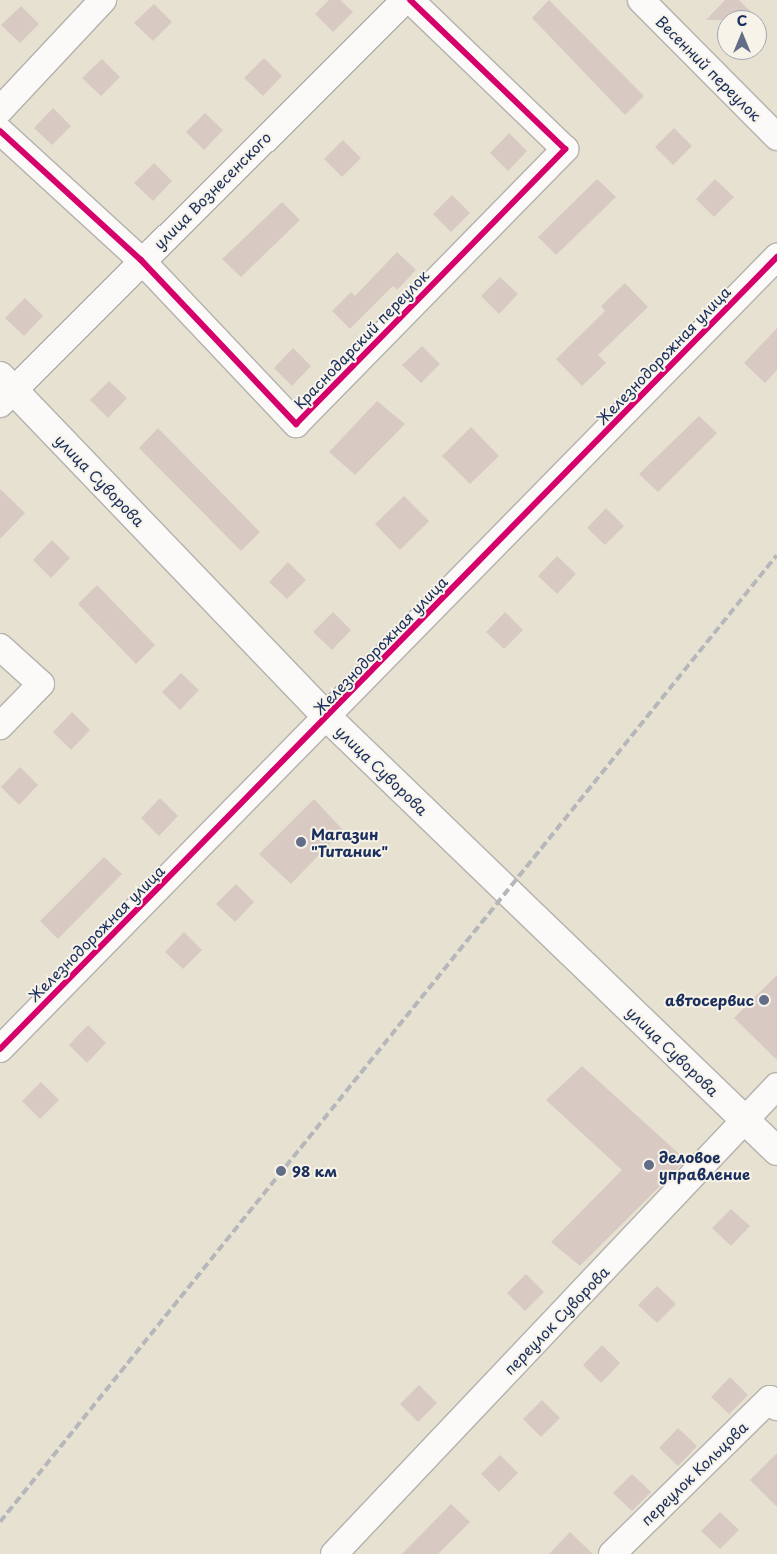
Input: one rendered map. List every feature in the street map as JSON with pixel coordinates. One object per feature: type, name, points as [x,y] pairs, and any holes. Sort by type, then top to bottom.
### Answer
[{"type":"main road","name":"улица Суворова","points":[[4,390],[327,717],[777,1151]]},
{"type":"street","points":[[0,110],[103,0]]},
{"type":"street","name":"улица Вознесенского","points":[[4,390],[141,260],[405,0]]},
{"type":"street","name":"Краснодарский переулок","points":[[0,131],[141,260],[296,424],[565,149],[410,0]]},
{"type":"street","name":"Весенний переулок","points":[[641,0],[777,137]]},
{"type":"street","name":"Железнодорожная улица","points":[[0,1049],[777,257]]},
{"type":"street","points":[[0,646],[41,684],[0,726]]},
{"type":"street","name":"переулок Суворова","points":[[334,1554],[746,1121],[777,1086]]},
{"type":"street","name":"переулок Кольцова","points":[[612,1554],[770,1399],[777,1407]]},
{"type":"building","points":[[329,0],[340,0],[353,12],[333,32],[315,14]]},
{"type":"building","points":[[549,0],[644,96],[625,115],[532,18]]},
{"type":"building","points":[[725,0],[739,0],[749,10],[717,10],[717,20],[706,20]]},
{"type":"building","points":[[154,4],[172,22],[153,41],[134,23]]},
{"type":"building","points":[[21,6],[39,24],[20,43],[1,25]]},
{"type":"building","points":[[264,58],[282,76],[263,96],[244,78]]},
{"type":"building","points":[[102,59],[120,77],[101,96],[82,78]]},
{"type":"building","points":[[53,108],[71,126],[52,145],[34,128]]},
{"type":"building","points":[[205,113],[223,130],[204,150],[186,132]]},
{"type":"building","points":[[674,128],[692,146],[673,165],[655,147]]},
{"type":"building","points":[[509,133],[527,151],[508,171],[490,153]]},
{"type":"building","points":[[343,140],[361,158],[342,177],[324,159]]},
{"type":"building","points":[[154,163],[172,181],[153,201],[134,183]]},
{"type":"building","points":[[597,179],[616,197],[556,255],[538,237]]},
{"type":"building","points":[[715,179],[734,197],[714,217],[696,199]]},
{"type":"building","points":[[452,195],[470,213],[451,232],[433,214]]},
{"type":"building","points":[[282,202],[300,220],[241,277],[222,259]]},
{"type":"building","points":[[397,252],[416,270],[397,290],[393,286],[350,329],[332,311],[351,292],[355,296]]},
{"type":"building","points":[[500,277],[518,294],[499,314],[481,296]]},
{"type":"building","points":[[625,283],[648,307],[598,355],[606,363],[582,386],[556,359],[605,311],[601,306]]},
{"type":"building","points":[[25,298],[43,316],[24,336],[5,318]]},
{"type":"building","points":[[777,328],[777,370],[765,383],[744,363]]},
{"type":"building","points":[[422,346],[440,364],[421,383],[402,365]]},
{"type":"building","points":[[293,348],[311,366],[292,386],[274,368]]},
{"type":"building","points":[[109,381],[127,398],[108,418],[90,400]]},
{"type":"building","points":[[377,401],[405,424],[355,475],[329,452]]},
{"type":"building","points":[[699,416],[717,433],[658,492],[639,474]]},
{"type":"building","points":[[471,427],[499,456],[470,484],[442,456]]},
{"type":"building","points":[[158,428],[260,532],[241,551],[139,448]]},
{"type":"building","points":[[0,489],[25,513],[0,539]]},
{"type":"building","points":[[404,496],[429,521],[400,550],[375,524]]},
{"type":"building","points":[[606,508],[624,526],[605,545],[587,528]]},
{"type":"building","points":[[52,540],[70,558],[51,578],[33,560]]},
{"type":"building","points":[[557,556],[576,574],[557,594],[538,576]]},
{"type":"building","points":[[288,562],[306,580],[287,599],[269,582]]},
{"type":"building","points":[[97,585],[155,645],[136,664],[78,604]]},
{"type":"building","points":[[333,612],[351,630],[332,650],[313,632]]},
{"type":"building","points":[[505,612],[523,630],[504,649],[486,632]]},
{"type":"building","points":[[181,673],[199,690],[180,710],[162,692]]},
{"type":"building","points":[[72,712],[90,730],[71,750],[53,732]]},
{"type":"building","points":[[20,767],[38,785],[19,805],[1,787]]},
{"type":"building","points":[[160,798],[178,816],[159,836],[141,818]]},
{"type":"building","name":"Магазин \"Титаник\"","points":[[314,799],[343,830],[291,884],[259,854]]},
{"type":"building","points":[[104,857],[122,874],[58,939],[40,921]]},
{"type":"building","points":[[236,884],[254,902],[235,922],[216,904]]},
{"type":"building","points":[[184,932],[202,950],[183,969],[165,952]]},
{"type":"building","name":"автосервис","points":[[777,975],[777,1060],[734,1018]]},
{"type":"building","points":[[88,1025],[106,1043],[87,1063],[69,1045]]},
{"type":"building","name":"деловое управление","points":[[582,1066],[686,1160],[580,1266],[551,1242],[622,1170],[546,1100]]},
{"type":"building","points":[[41,1082],[59,1100],[40,1119],[22,1101]]},
{"type":"building","points":[[731,1209],[750,1226],[731,1246],[712,1228]]},
{"type":"building","points":[[526,1274],[544,1292],[525,1311],[507,1293]]},
{"type":"building","points":[[657,1286],[676,1304],[657,1323],[638,1305]]},
{"type":"building","points":[[602,1345],[620,1363],[601,1383],[583,1365]]},
{"type":"building","points":[[730,1377],[748,1395],[729,1414],[711,1397]]},
{"type":"building","points":[[419,1385],[437,1403],[418,1422],[400,1404]]},
{"type":"building","points":[[542,1400],[560,1418],[541,1437],[523,1419]]},
{"type":"building","points":[[678,1428],[697,1446],[678,1466],[659,1448]]},
{"type":"building","points":[[777,1453],[777,1507],[750,1480]]},
{"type":"building","points":[[500,1455],[518,1473],[499,1492],[481,1474]]},
{"type":"building","points":[[632,1474],[651,1492],[632,1511],[613,1493]]},
{"type":"building","points":[[451,1504],[470,1522],[438,1554],[402,1554]]},
{"type":"building","points":[[720,1512],[739,1530],[720,1549],[701,1531]]},
{"type":"building","points":[[570,1532],[593,1554],[549,1554]]},
{"type":"railway","points":[[0,1522],[777,555]]},
{"type":"cycle path","points":[[0,131],[141,260],[296,424],[565,149],[410,0]]},
{"type":"cycle path","points":[[0,1049],[777,257]]},
{"type":"place","name":"Магазин \"Титаник\"","points":[[301,842]]},
{"type":"place","name":"автосервис","points":[[764,1000]]},
{"type":"place","name":"деловое управление","points":[[649,1165]]},
{"type":"place","name":"98 км","points":[[281,1171]]}]
